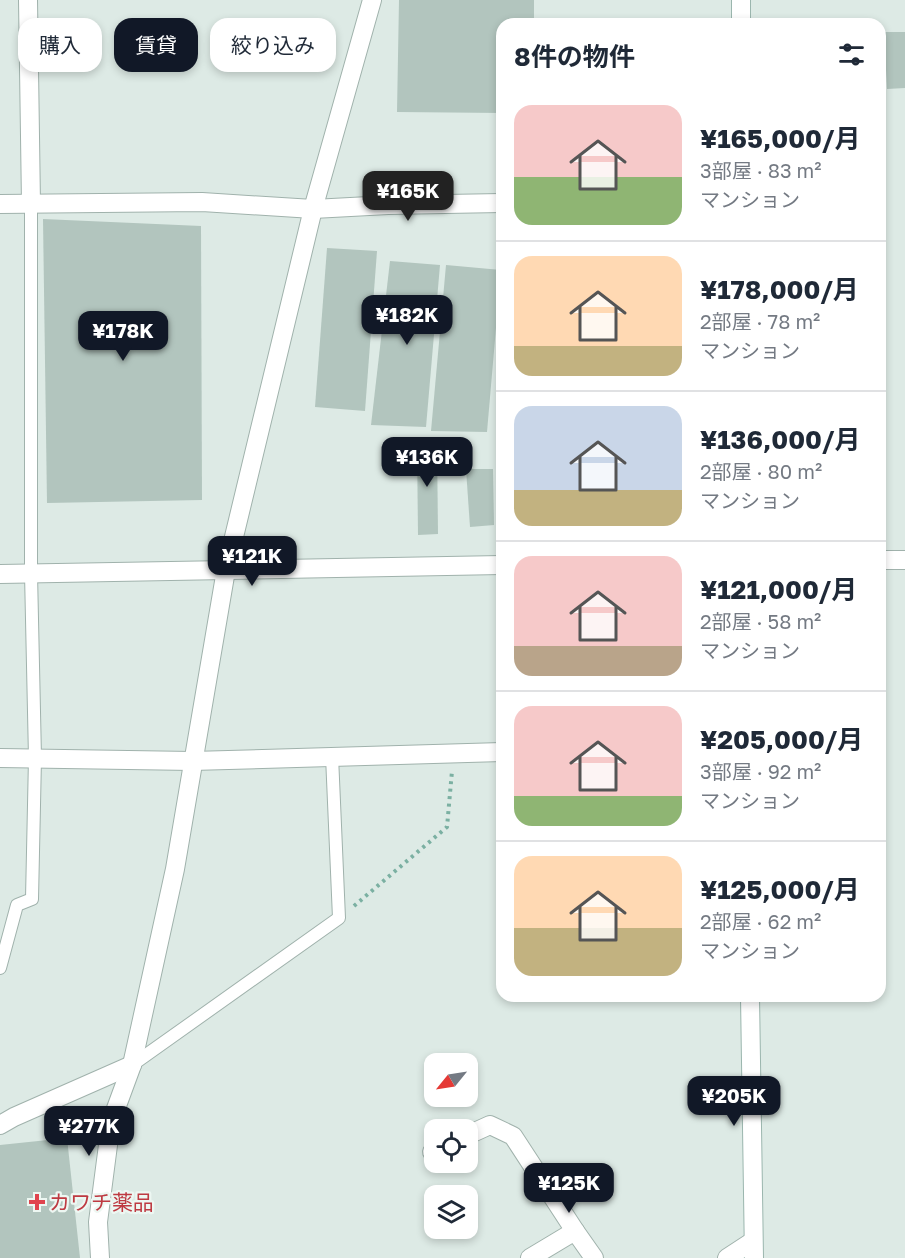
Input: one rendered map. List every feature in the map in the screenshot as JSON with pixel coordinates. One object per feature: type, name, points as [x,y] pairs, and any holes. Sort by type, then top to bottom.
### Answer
[{"type":"street","points":[[28,0],[32,204]]},
{"type":"street","points":[[100,1258],[98,1222],[111,1122],[132,1065],[175,868],[226,570],[313,209],[372,0]]},
{"type":"street","points":[[741,0],[741,18]]},
{"type":"street","points":[[0,204],[202,202],[313,209],[496,203]]},
{"type":"street","points":[[886,560],[905,560]]},
{"type":"street","points":[[0,574],[496,565]]},
{"type":"street","points":[[0,758],[192,761],[496,752]]},
{"type":"street","points":[[727,1258],[754,1249],[750,1002]]},
{"type":"street","points":[[2,1121],[132,1065]]},
{"type":"street","points":[[478,1131],[490,1125],[513,1136],[594,1258]]},
{"type":"street","points":[[530,1258],[575,1231]]},
{"type":"lane","points":[[0,968],[16,905],[32,899],[35,758],[31,573],[32,204]]},
{"type":"lane","points":[[132,1065],[339,918],[332,756]]},
{"type":"path","points":[[339,918],[447,826],[454,753]]},
{"type":"building","points":[[399,0],[534,0],[534,18],[496,18],[496,113],[397,112]]},
{"type":"building","points":[[886,32],[905,32],[905,88],[887,89]]},
{"type":"building","points":[[43,219],[201,226],[202,500],[47,503]]},
{"type":"building","points":[[327,248],[377,251],[365,411],[315,407]]},
{"type":"building","points":[[390,261],[440,265],[426,427],[371,425]]},
{"type":"building","points":[[446,265],[496,270],[496,328],[487,432],[431,431]]},
{"type":"building","points":[[437,442],[438,534],[418,535],[417,443]]},
{"type":"building","points":[[466,469],[493,469],[494,525],[470,527]]},
{"type":"building","name":"カワチ薬品","points":[[67,1138],[80,1258],[0,1258],[0,1145]]},
{"type":"place","name":"カワチ薬品","points":[[37,1202]]}]
